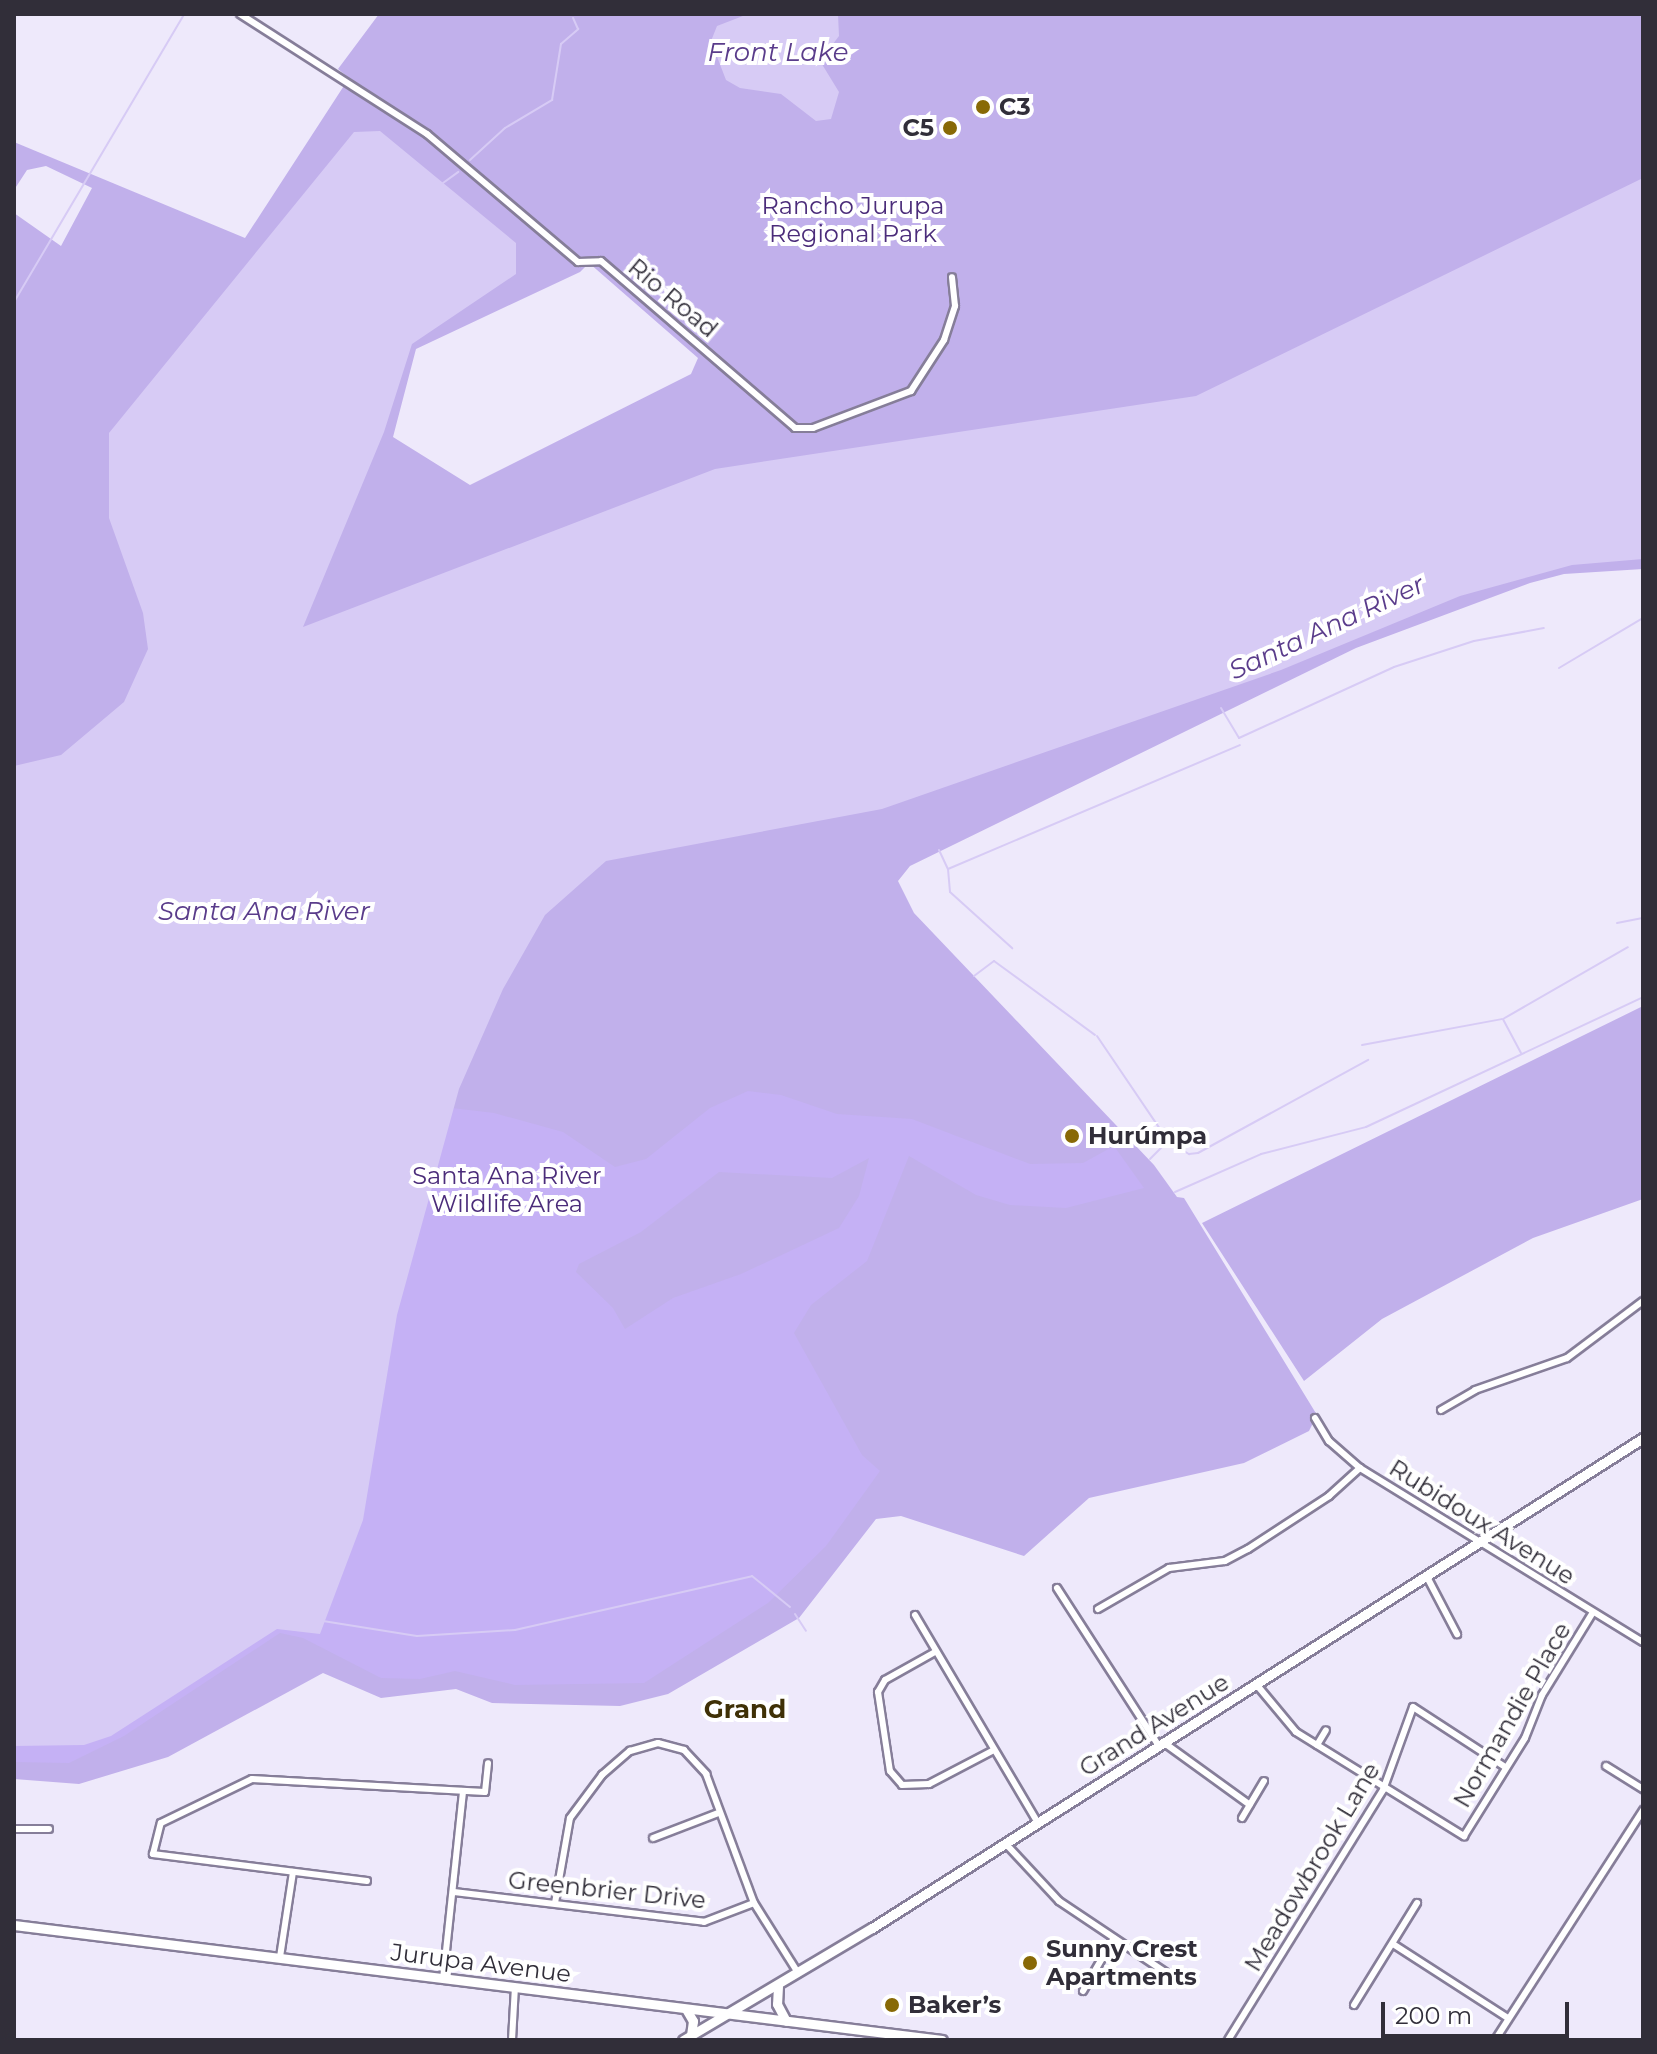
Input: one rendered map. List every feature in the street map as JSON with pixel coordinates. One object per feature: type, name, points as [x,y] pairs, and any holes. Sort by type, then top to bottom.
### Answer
[{"type":"street","name":"Rio Road","points":[[240,14],[427,134],[578,262],[601,261],[795,428],[813,428],[911,391],[944,340],[955,306],[952,277]]},
{"type":"street","points":[[1441,1410],[1475,1390],[1567,1358],[1643,1301]]},
{"type":"street","name":"Rubidoux Avenue","points":[[1315,1418],[1329,1441],[1360,1468],[1643,1642]]},
{"type":"street","name":"Grand Avenue","points":[[687,2038],[778,1986],[1643,1438]]},
{"type":"street","points":[[1098,1609],[1169,1568],[1225,1561],[1248,1549],[1329,1496],[1360,1468]]},
{"type":"street","points":[[1426,1575],[1457,1634]]},
{"type":"street","points":[[1057,1588],[1161,1744],[1250,1805]]},
{"type":"street","name":"Normandie Place","points":[[1383,1790],[1464,1836],[1593,1612]]},
{"type":"street","points":[[915,1615],[1037,1821]]},
{"type":"street","points":[[935,1652],[885,1680],[878,1692],[890,1771],[902,1785],[929,1784],[994,1750]]},
{"type":"street","points":[[1256,1683],[1296,1732],[1383,1790]]},
{"type":"street","name":"Meadowbrook Lane","points":[[1228,2040],[1383,1790],[1413,1707],[1505,1767]]},
{"type":"street","points":[[1317,1745],[1326,1730]]},
{"type":"street","points":[[555,1903],[570,1818],[602,1775],[630,1751],[658,1743],[684,1750],[706,1774],[754,1903],[798,1973]]},
{"type":"street","points":[[367,1881],[153,1854],[161,1823],[252,1779],[485,1792],[488,1763]]},
{"type":"street","points":[[1606,1766],[1643,1789]]},
{"type":"street","points":[[1242,1818],[1264,1781]]},
{"type":"street","points":[[443,1979],[463,1791]]},
{"type":"street","points":[[1495,2040],[1643,1810]]},
{"type":"street","points":[[653,1838],[718,1813]]},
{"type":"street","points":[[14,1829],[49,1829]]},
{"type":"street","points":[[1005,1843],[1039,1885],[1174,1978]]},
{"type":"street","points":[[280,1957],[293,1872]]},
{"type":"street","name":"Greenbrier Drive","points":[[454,1892],[704,1922],[754,1903]]},
{"type":"street","points":[[1354,2005],[1417,1903]]},
{"type":"street","name":"Jurupa Avenue","points":[[14,1925],[903,2038],[942,2040]]},
{"type":"street","points":[[1083,1991],[1114,1938]]},
{"type":"street","points":[[1393,1944],[1508,2018]]},
{"type":"street","points":[[778,1986],[777,2004],[786,2021]]},
{"type":"street","points":[[512,2040],[515,1987]]},
{"type":"street","points":[[686,2009],[693,2021],[687,2038]]},
{"type":"green space","name":"Santa Ana River Wildlife Area","points":[[379,14],[1643,14],[1643,569],[1564,574],[1530,583],[1356,648],[910,866],[898,881],[914,913],[1154,1165],[1177,1197],[1184,1198],[1317,1415],[1309,1431],[1244,1463],[1089,1498],[1024,1556],[901,1516],[876,1519],[799,1618],[668,1694],[620,1706],[492,1703],[456,1689],[381,1698],[323,1673],[168,1757],[79,1784],[14,1779],[14,213],[61,246],[92,188],[46,166],[27,170],[14,190],[14,142],[245,238],[349,78],[338,69]],"holes":[[[589,263],[698,358],[691,374],[470,485],[393,437],[416,349],[580,272]]]},
{"type":"green space","points":[[1643,1006],[1643,1199],[1533,1238],[1382,1319],[1304,1381],[1202,1223]]},
{"type":"green space","points":[[748,1091],[781,1095],[837,1114],[912,1119],[1030,1164],[1083,1163],[1114,1146],[1144,1188],[1066,1208],[1010,1205],[976,1195],[909,1156],[867,1261],[811,1305],[794,1333],[862,1455],[880,1471],[826,1546],[768,1603],[644,1683],[515,1685],[455,1671],[420,1679],[381,1678],[303,1638],[280,1633],[124,1736],[69,1763],[14,1762],[14,1165],[435,1106],[494,1113],[563,1132],[615,1167],[646,1159],[710,1108]],"holes":[[[869,1158],[859,1196],[839,1228],[741,1274],[673,1298],[625,1329],[613,1308],[576,1272],[579,1264],[641,1232],[719,1172],[832,1178]]]},
{"type":"water","name":"Front Lake","points":[[748,14],[838,14],[839,36],[820,61],[839,92],[831,119],[816,121],[781,94],[740,88],[726,80],[711,41],[717,26]]},
{"type":"water","name":"Santa Ana River","points":[[380,131],[516,243],[516,274],[412,344],[384,432],[303,627],[715,469],[1196,396],[1643,178],[1643,559],[1572,565],[1460,596],[1281,670],[882,809],[606,861],[545,915],[503,989],[459,1089],[397,1315],[363,1520],[320,1634],[277,1629],[111,1736],[84,1745],[14,1746],[14,766],[61,755],[124,702],[148,649],[143,613],[109,518],[109,433],[354,132]]},
{"type":"waterway","points":[[14,302],[184,14]]},
{"type":"waterway","points":[[470,160],[505,128],[552,100],[561,44],[578,29],[573,18]]},
{"type":"waterway","points":[[443,183],[458,172]]},
{"type":"waterway","points":[[1559,668],[1643,618]]},
{"type":"waterway","points":[[1221,708],[1239,738],[1394,667],[1474,641],[1544,628]]},
{"type":"waterway","points":[[939,850],[948,869],[1240,745]]},
{"type":"waterway","points":[[948,869],[950,892],[1012,948]]},
{"type":"waterway","points":[[1617,923],[1643,918]]},
{"type":"waterway","points":[[1521,1053],[1503,1019],[1628,947]]},
{"type":"waterway","points":[[974,976],[994,961],[1095,1035]]},
{"type":"waterway","points":[[1175,1192],[1261,1154],[1366,1127],[1643,997]]},
{"type":"waterway","points":[[1362,1045],[1502,1019]]},
{"type":"waterway","points":[[1097,1036],[1168,1141]]},
{"type":"waterway","points":[[1150,1159],[1168,1141],[1189,1154],[1198,1153],[1368,1060]]},
{"type":"waterway","points":[[323,1621],[417,1636],[515,1630],[752,1576],[790,1607]]},
{"type":"waterway","points":[[795,1614],[806,1631]]},
{"type":"place","name":"C3","points":[[983,107]]},
{"type":"place","name":"C5","points":[[950,128]]},
{"type":"place","name":"Hurúmpa","points":[[1072,1136]]},
{"type":"place","name":"Sunny Crest Apartments","points":[[1030,1963]]},
{"type":"place","name":"Baker’s","points":[[892,2005]]},
{"type":"district","name":"Grand","points":[[745,1710]]},
{"type":"park label","name":"Rancho Jurupa Regional Park","points":[[853,220]]}]
